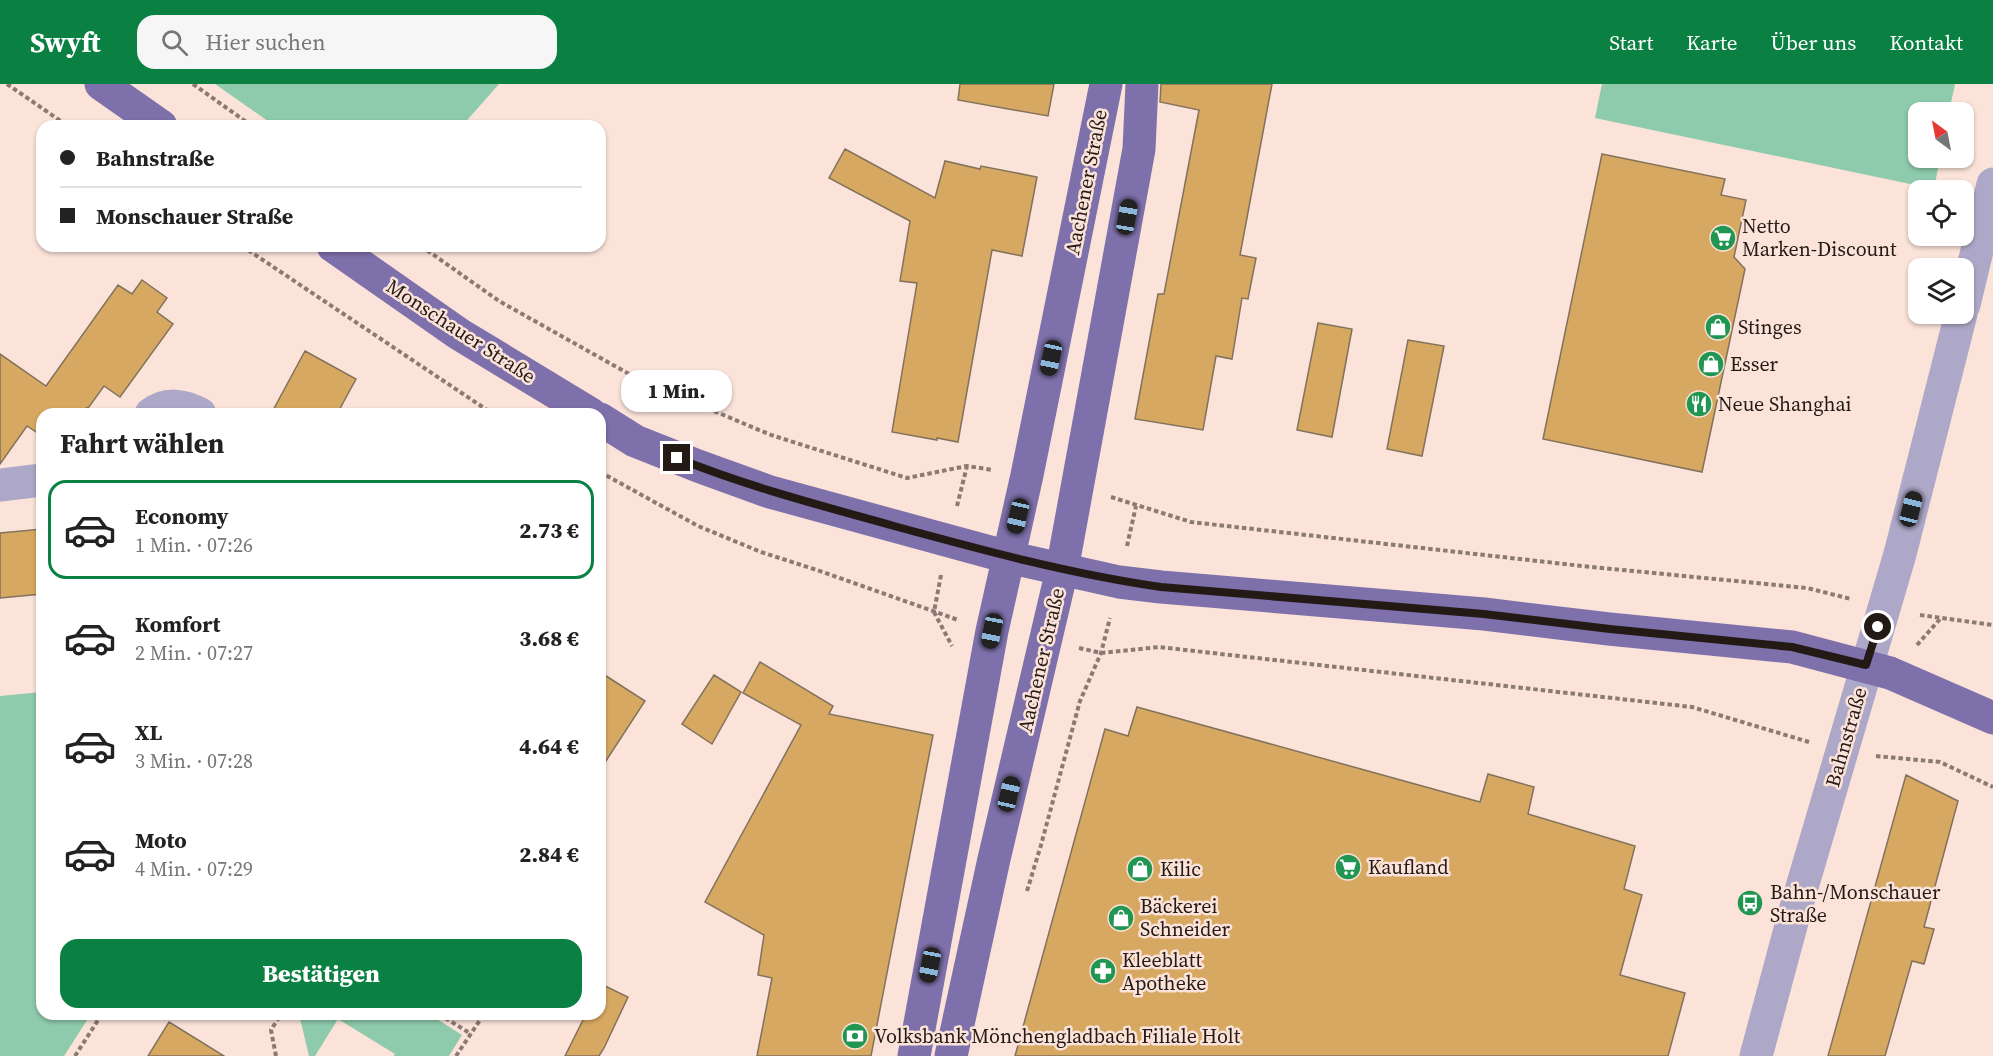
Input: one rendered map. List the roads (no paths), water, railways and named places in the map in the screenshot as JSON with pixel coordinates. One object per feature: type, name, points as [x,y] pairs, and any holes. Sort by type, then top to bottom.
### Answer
[{"type":"main road","points":[[101,84],[152,120]]},
{"type":"main road","name":"Aachener Straße","points":[[914,1056],[992,631],[1058,325],[1106,84]]},
{"type":"main road","name":"Aachener Straße","points":[[951,1056],[991,870],[1062,570],[1139,149],[1142,84]]},
{"type":"main road","name":"Monschauer Straße","points":[[342,252],[459,334],[581,408]]},
{"type":"main road","points":[[606,423],[635,441],[771,492],[1062,570],[1119,582],[1161,587],[1484,614],[1792,647],[1890,673],[1993,718]]},
{"type":"street","points":[[1974,264],[1993,184]]},
{"type":"street","name":"Bahnstraße","points":[[1756,1056],[1795,911],[1884,608],[1958,324]]},
{"type":"street","points":[[164,408],[174,405],[183,408]]},
{"type":"street","points":[[0,485],[36,481]]},
{"type":"place","name":"Netto Marken-Discount","points":[[1723,238]]},
{"type":"place","name":"Stinges","points":[[1718,327]]},
{"type":"place","name":"Esser","points":[[1711,364]]},
{"type":"place","name":"Neue Shanghai","points":[[1699,404]]},
{"type":"place","name":"Kaufland","points":[[1348,867]]},
{"type":"place","name":"Kilic","points":[[1140,869]]},
{"type":"place","name":"Bahn-/Monschauer Straße","points":[[1750,903]]},
{"type":"place","name":"Bäckerei Schneider","points":[[1121,918]]},
{"type":"place","name":"Kleeblatt Apotheke","points":[[1103,971]]},
{"type":"place","name":"Volksbank Mönchengladbach Filiale Holt","points":[[855,1036]]}]
